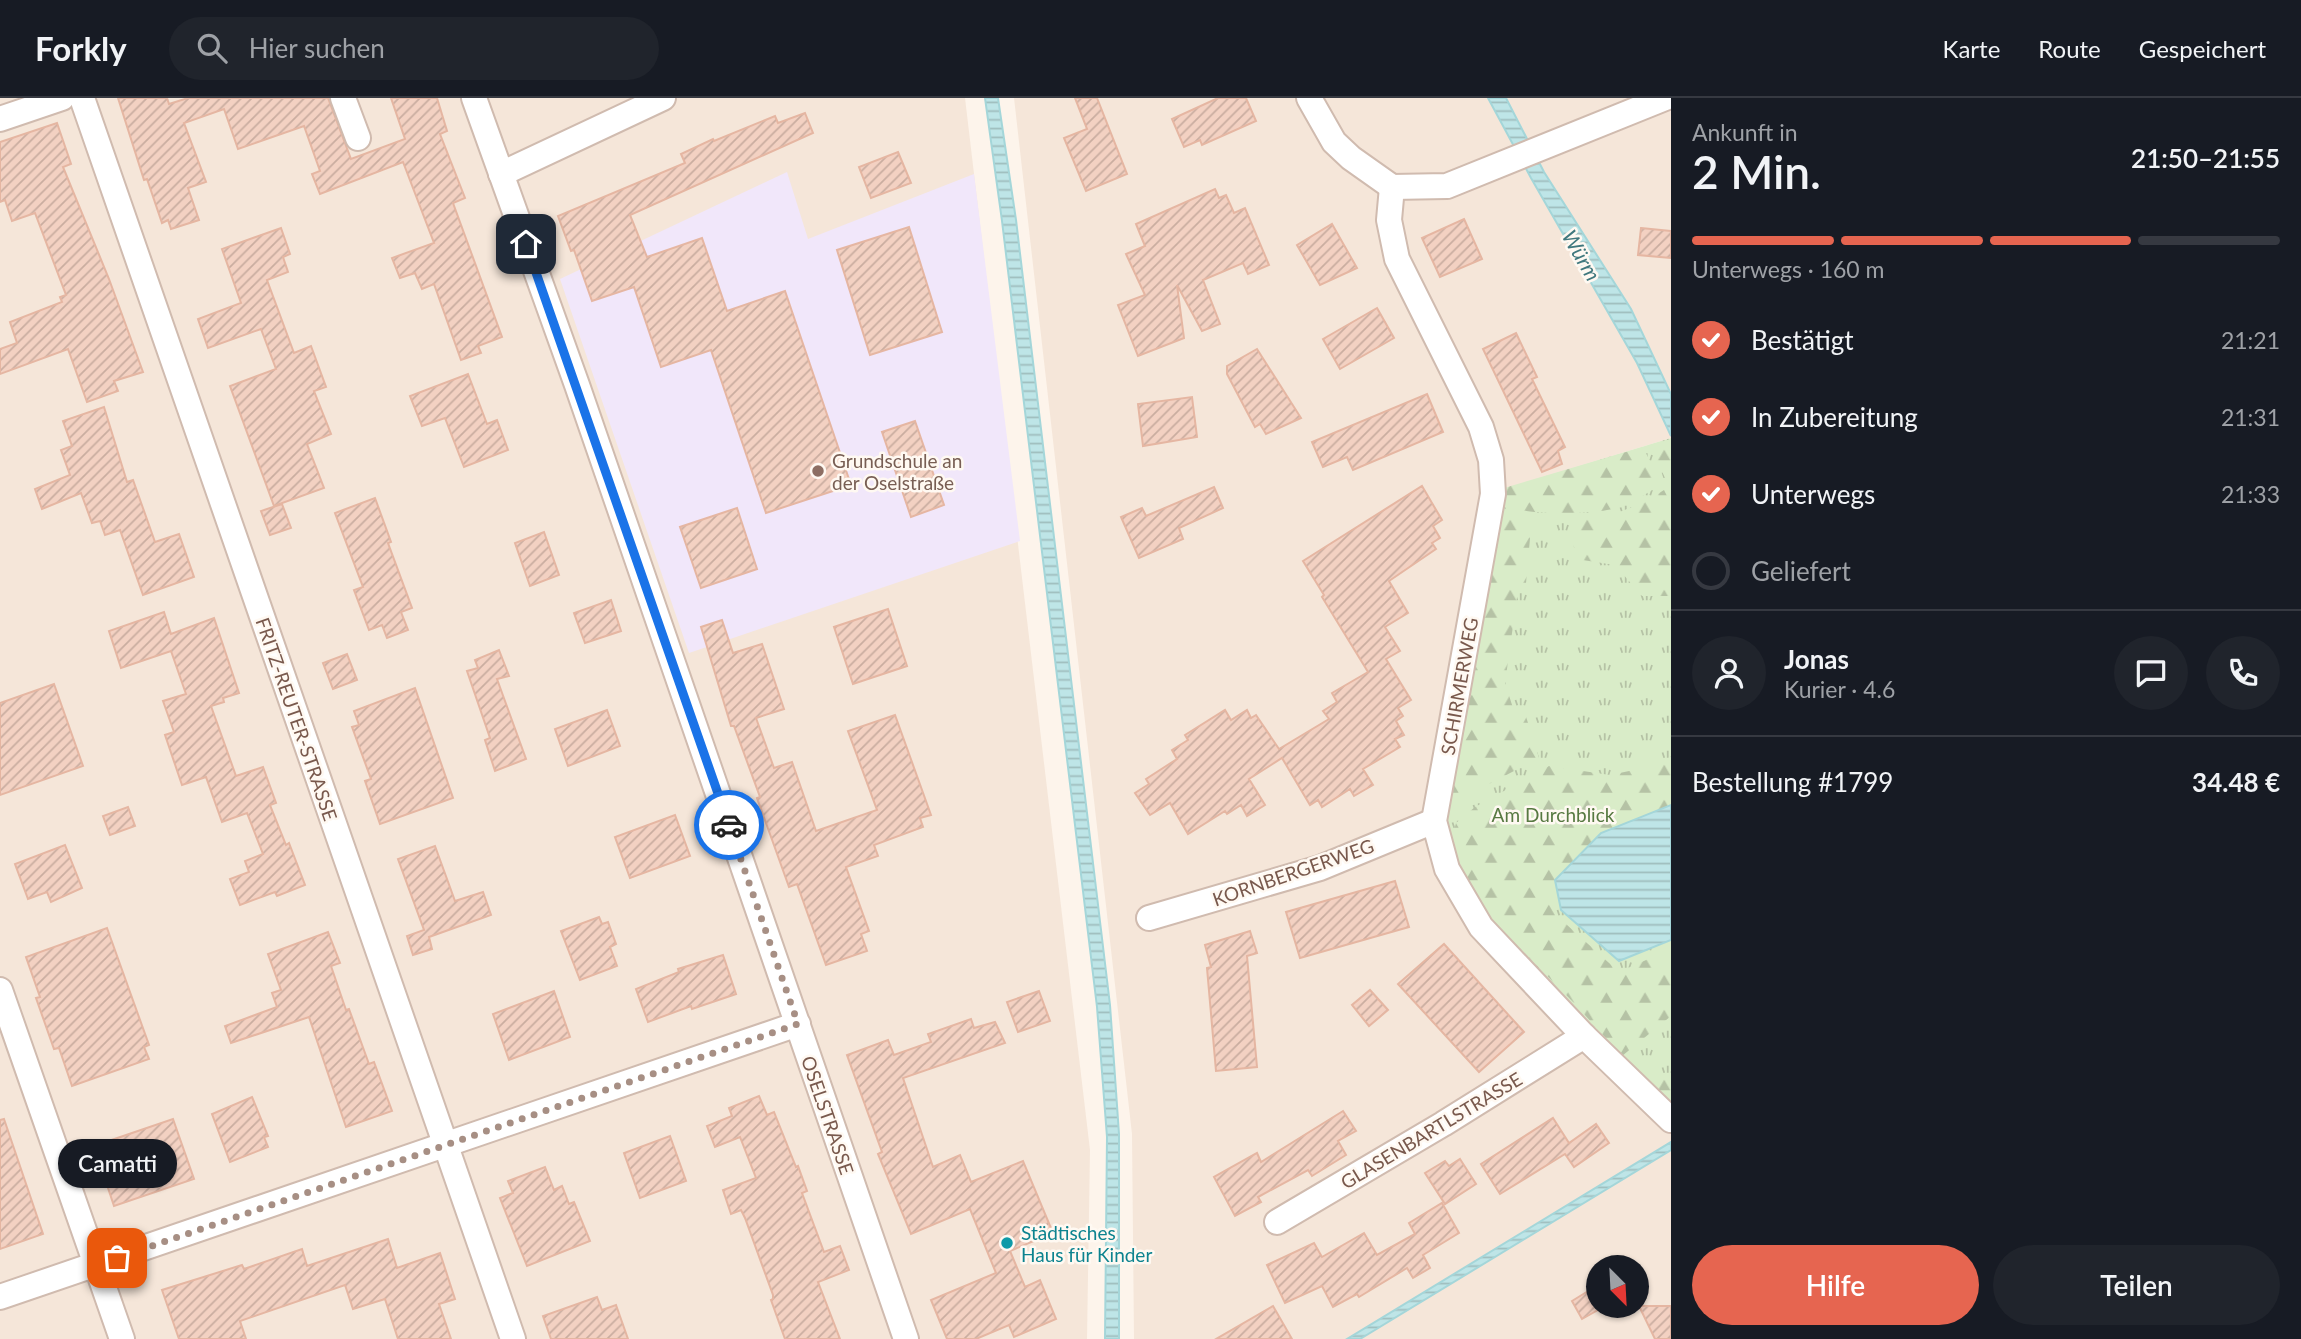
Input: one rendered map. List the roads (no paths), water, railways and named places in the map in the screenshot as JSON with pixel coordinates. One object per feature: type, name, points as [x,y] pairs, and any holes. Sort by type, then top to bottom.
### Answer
[{"type":"street","points":[[0,120],[62,98]]},
{"type":"street","name":"FRITZ-REUTER-STRASSE","points":[[82,98],[513,1339]]},
{"type":"street","points":[[343,98],[358,138]]},
{"type":"street","name":"OSELSTRASSE","points":[[474,98],[581,396],[906,1339]]},
{"type":"street","points":[[501,174],[663,98]]},
{"type":"street","points":[[1308,98],[1334,142],[1351,159],[1392,187],[1447,186],[1665,98]]},
{"type":"street","name":"SCHIRMERWEG","points":[[1392,187],[1389,220],[1397,259],[1481,428],[1492,460],[1493,495],[1434,821],[1447,869],[1481,928],[1584,1036],[1671,1120]]},
{"type":"street","name":"KORNBERGERWEG","points":[[1149,918],[1320,868],[1434,821]]},
{"type":"street","points":[[0,989],[122,1339]]},
{"type":"street","points":[[0,1297],[798,1024]]},
{"type":"street","name":"GLASENBARTLSTRASSE","points":[[1277,1222],[1443,1124],[1584,1036]]},
{"type":"water","points":[[985,98],[998,98],[1016,220],[1110,1005],[1119,1134],[1119,1339],[1105,1339],[1107,1137],[1097,1007]]},
{"type":"water","name":"Würm","points":[[1488,98],[1506,98],[1544,172],[1631,309],[1671,394],[1671,436],[1637,363]]},
{"type":"water","points":[[1671,805],[1671,940],[1619,961],[1561,910],[1555,880],[1601,833]]},
{"type":"water","points":[[1671,1142],[1671,1150],[1360,1339],[1347,1339]]},
{"type":"place","name":"Grundschule an der Oselstraße","points":[[818,471]]},
{"type":"place","name":"Städtisches Haus für Kinder","points":[[1007,1243]]},
{"type":"place","name":"Camatti","points":[[117,1258]]},
{"type":"park label","name":"Am Durchblick","points":[[1553,814]]}]
